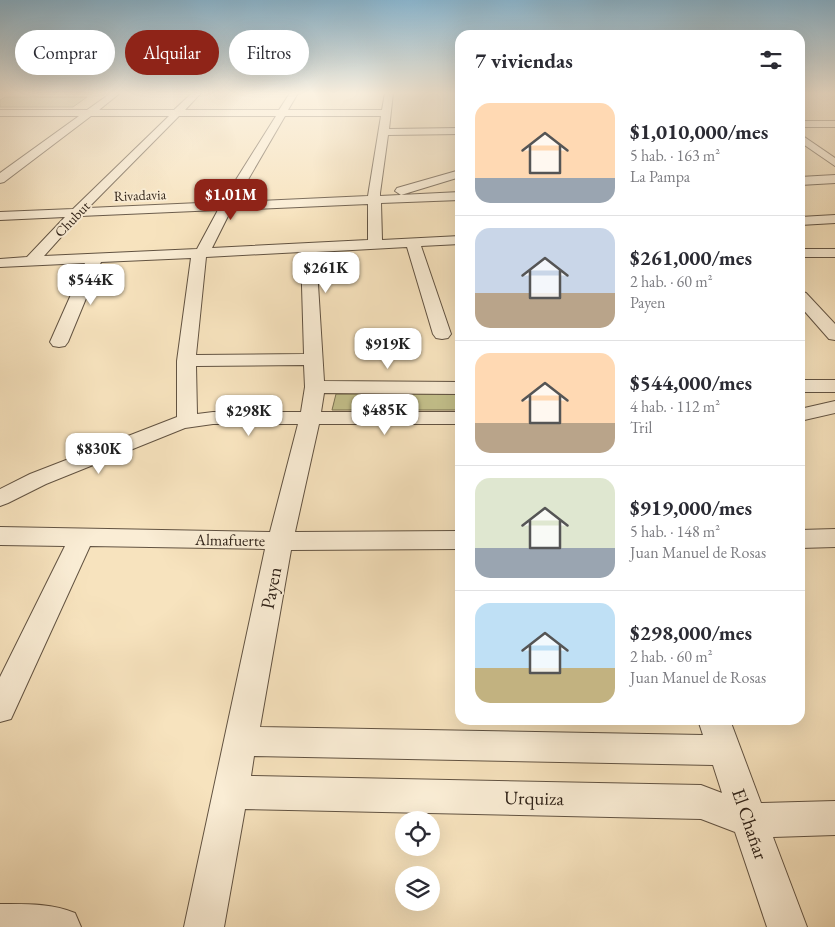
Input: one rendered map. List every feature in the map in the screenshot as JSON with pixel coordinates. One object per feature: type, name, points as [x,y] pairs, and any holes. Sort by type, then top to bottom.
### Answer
[{"type":"street","points":[[0,179],[57,136]]},
{"type":"street","name":"Chubut","points":[[36,257],[154,136]]},
{"type":"street","points":[[188,421],[186,360],[204,249],[229,203],[270,136]]},
{"type":"street","points":[[376,240],[374,196],[382,136]]},
{"type":"street","points":[[805,141],[835,163]]},
{"type":"street","points":[[805,176],[835,174]]},
{"type":"street","points":[[400,196],[455,175]]},
{"type":"street","points":[[805,181],[835,179]]},
{"type":"street","points":[[434,190],[455,184]]},
{"type":"street","name":"Rivadavia","points":[[400,196],[434,190],[455,189]]},
{"type":"street","name":"Rivadavia","points":[[0,216],[81,209],[374,196],[455,196]]},
{"type":"street","name":"Rivadavia","points":[[0,208],[81,209]]},
{"type":"street","points":[[805,210],[835,208]]},
{"type":"street","points":[[805,221],[835,219]]},
{"type":"street","points":[[0,254],[95,258],[204,249],[308,248],[455,232]]},
{"type":"street","points":[[0,263],[36,257],[376,240],[413,243],[455,240]]},
{"type":"street","points":[[413,243],[442,334]]},
{"type":"street","name":"Payen","points":[[204,927],[280,541],[310,419],[315,387],[308,248]]},
{"type":"street","points":[[805,253],[835,253]]},
{"type":"street","points":[[59,342],[95,258]]},
{"type":"street","points":[[805,302],[835,335]]},
{"type":"street","points":[[186,360],[314,358]]},
{"type":"street","points":[[805,386],[835,386]]},
{"type":"street","points":[[315,387],[455,388]]},
{"type":"street","points":[[805,414],[835,407]]},
{"type":"street","points":[[0,498],[38,479],[188,421],[213,418],[455,418]]},
{"type":"street","name":"Almafuerte","points":[[0,536],[280,541],[455,540]]},
{"type":"street","points":[[0,709],[81,538]]},
{"type":"street","points":[[805,539],[835,538]]},
{"type":"street","points":[[240,741],[719,735]]},
{"type":"street","name":"El Chañar","points":[[719,735],[787,927]]},
{"type":"street","name":"Urquiza","points":[[230,792],[701,802],[749,820],[835,818]]},
{"type":"street","points":[[0,924],[38,924],[61,927]]},
{"type":"shaded area","points":[[336,394],[455,394],[455,410],[332,410]]}]
